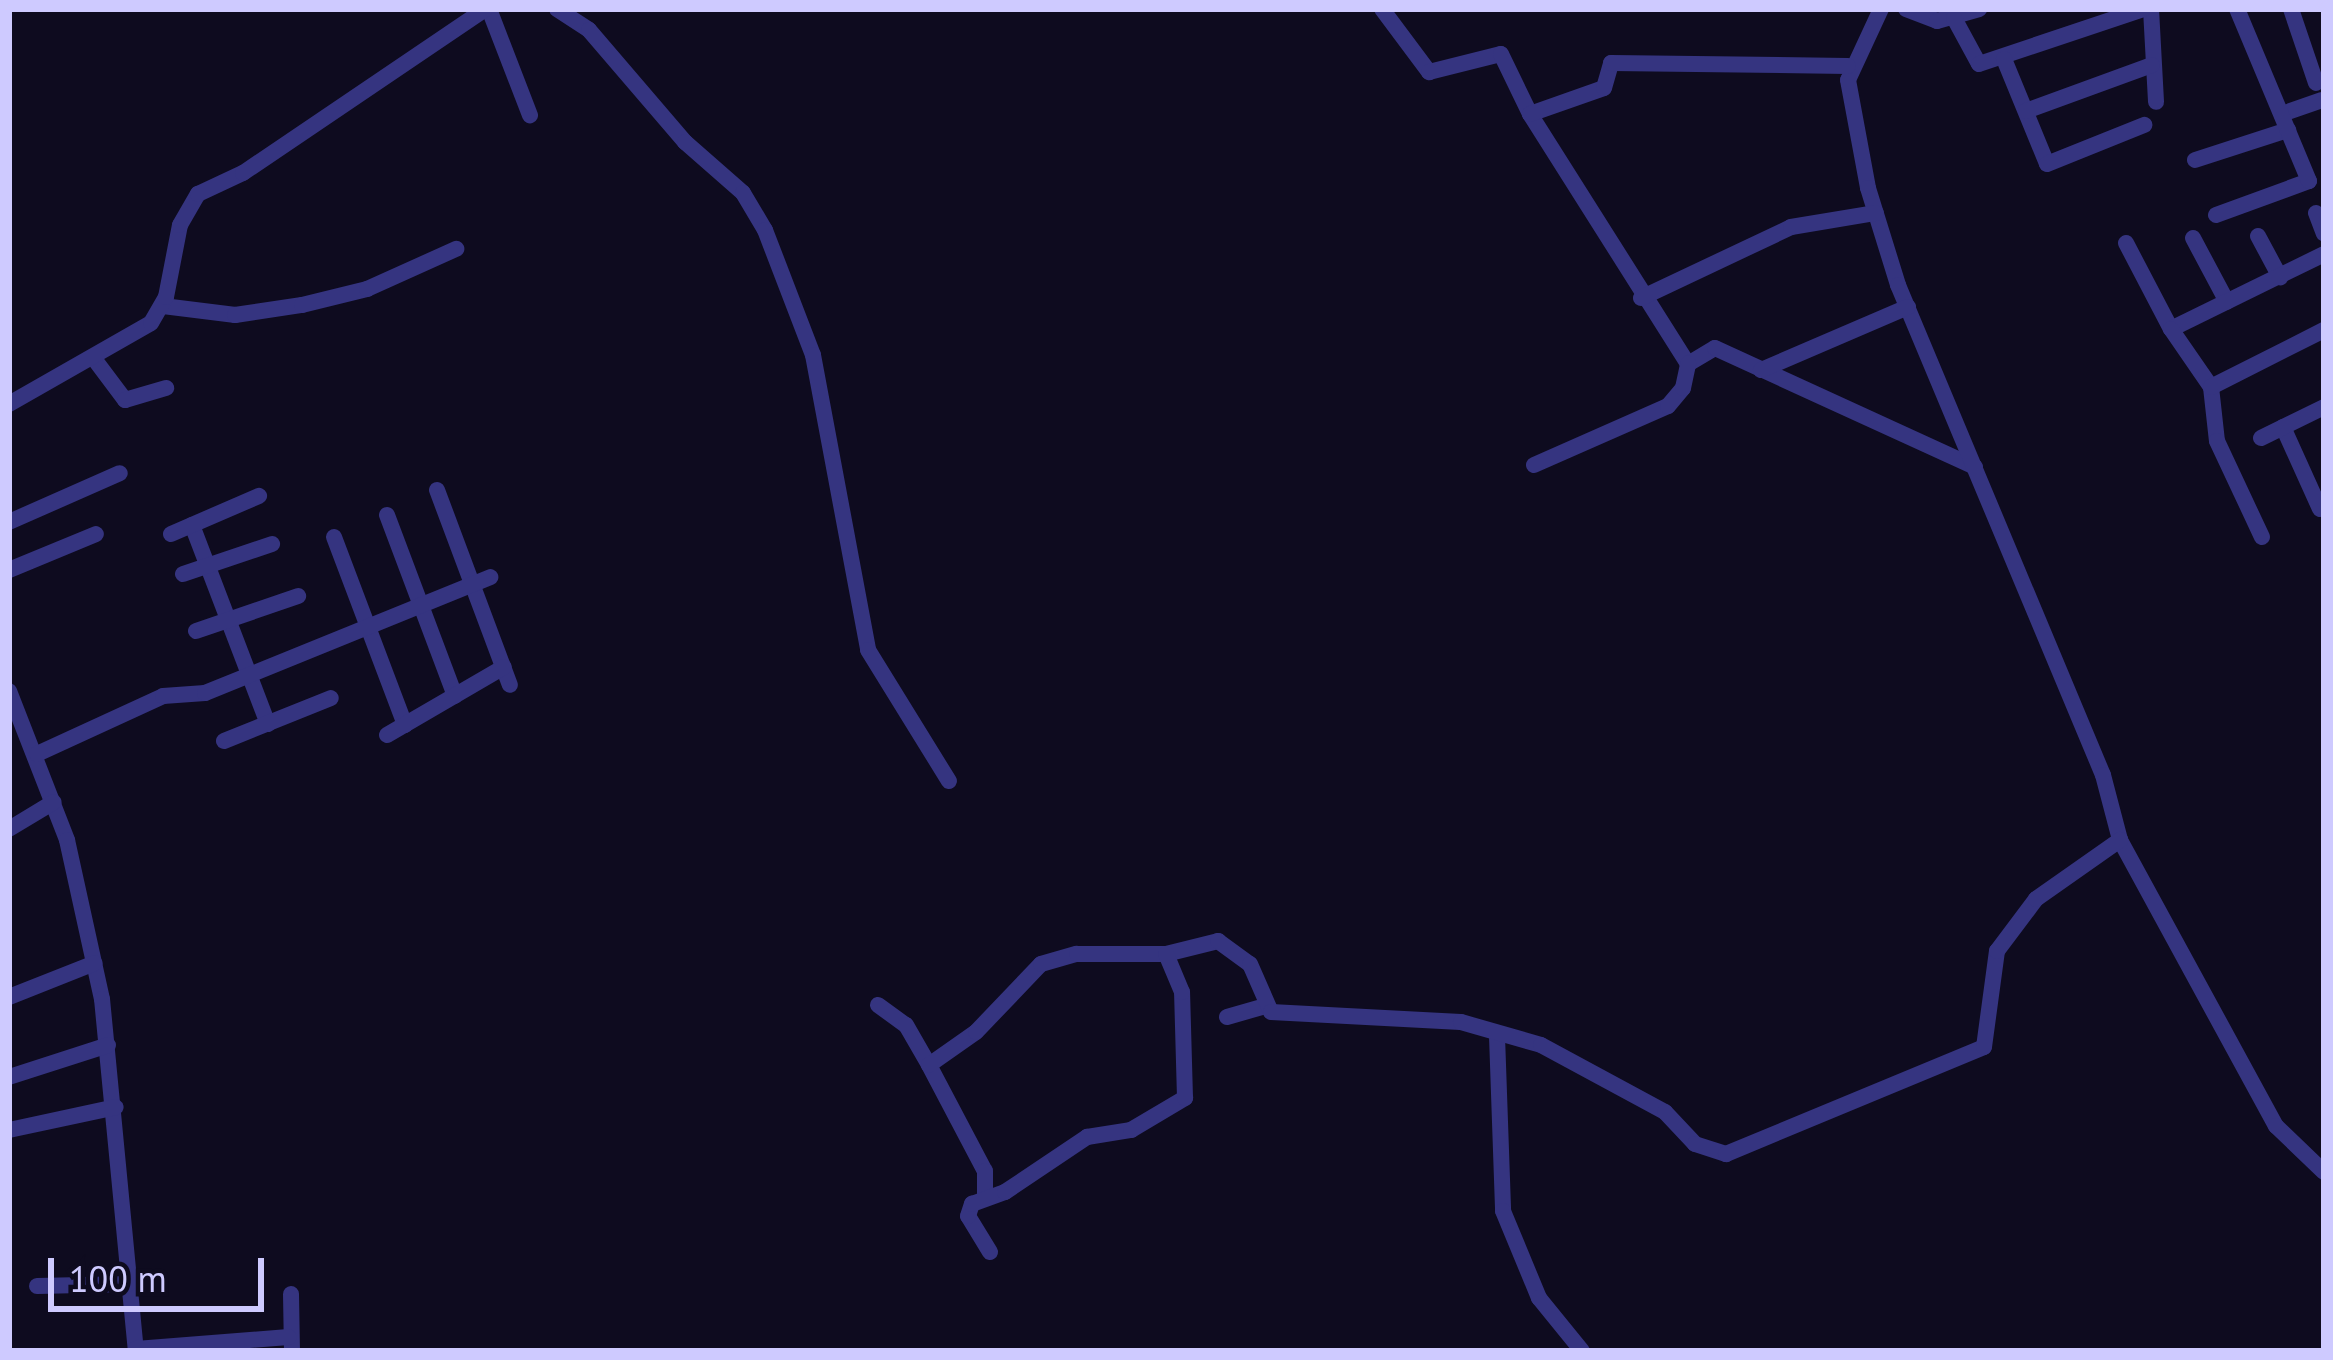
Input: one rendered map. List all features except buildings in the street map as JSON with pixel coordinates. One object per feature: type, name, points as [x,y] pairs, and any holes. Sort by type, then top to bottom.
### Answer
[{"type":"street","points":[[9,404],[101,364],[139,334],[163,306],[180,225],[198,194],[242,173],[487,9],[530,115]]},
{"type":"street","points":[[557,9],[589,30],[759,218],[813,355],[868,650],[950,781]]},
{"type":"street","points":[[1382,9],[1429,72],[1501,55],[1530,114],[1641,298],[1688,364],[1686,383],[1668,406],[1534,465]]},
{"type":"street","points":[[1881,9],[1848,66],[1876,213],[1908,307],[2103,776],[2120,841],[2276,1126],[2324,1172]]},
{"type":"street","points":[[1906,9],[1937,21],[1978,9]]},
{"type":"street","points":[[1954,18],[1979,64],[2147,9],[2156,103]]},
{"type":"street","points":[[2216,214],[2309,181],[2237,9]]},
{"type":"street","points":[[2195,160],[2285,122],[2319,92],[2291,9]]},
{"type":"street","points":[[2004,59],[2047,164],[2144,125]]},
{"type":"street","points":[[1530,114],[1604,88],[1611,63],[1848,66]]},
{"type":"street","points":[[2026,111],[2152,65]]},
{"type":"street","points":[[1641,298],[1791,227],[1876,213]]},
{"type":"street","points":[[2316,213],[2324,234]]},
{"type":"street","points":[[2258,236],[2280,277]]},
{"type":"street","points":[[2193,238],[2227,302]]},
{"type":"street","points":[[2126,243],[2171,329],[2211,387],[2217,441],[2262,537]]},
{"type":"street","points":[[163,306],[236,315],[302,305],[367,290],[456,249]]},
{"type":"street","points":[[2171,329],[2324,254]]},
{"type":"street","points":[[1761,370],[1908,307]]},
{"type":"street","points":[[2211,387],[2324,330]]},
{"type":"street","points":[[1688,364],[1714,347],[1975,467]]},
{"type":"street","points":[[101,364],[125,400],[166,388]]},
{"type":"street","points":[[2261,438],[2324,407]]},
{"type":"street","points":[[2282,427],[2320,509]]},
{"type":"street","points":[[9,522],[120,473]]},
{"type":"street","points":[[387,735],[455,696],[507,676],[481,581],[437,490]]},
{"type":"street","points":[[171,534],[259,496]]},
{"type":"street","points":[[387,514],[455,696]]},
{"type":"street","points":[[192,525],[268,724]]},
{"type":"street","points":[[9,570],[96,534]]},
{"type":"street","points":[[334,537],[405,725]]},
{"type":"street","points":[[183,574],[272,544]]},
{"type":"street","points":[[37,754],[163,696],[205,693],[481,581]]},
{"type":"street","points":[[196,632],[298,596]]},
{"type":"street","points":[[9,691],[26,723],[54,802],[95,963],[116,1106],[136,1350],[291,1344],[291,1294]]},
{"type":"street","points":[[224,741],[331,698]]},
{"type":"street","points":[[9,738],[26,723]]},
{"type":"street","points":[[9,829],[54,802]]},
{"type":"street","points":[[1227,1017],[1265,1006],[1461,1022],[1541,1045],[1665,1112],[1707,1151],[1735,1152],[1984,1047],[1997,951],[2036,899],[2120,841]]},
{"type":"street","points":[[929,1065],[976,1032],[1041,964],[1077,954],[1166,954],[1228,944],[1250,964],[1265,1006]]},
{"type":"street","points":[[990,1252],[968,1216],[986,1197],[1087,1137],[1131,1130],[1185,1097],[1182,992],[1166,954]]},
{"type":"street","points":[[9,997],[95,963]]},
{"type":"street","points":[[878,1005],[905,1025],[929,1065],[986,1171],[986,1197]]},
{"type":"street","points":[[1497,1036],[1503,1211],[1539,1298],[1582,1351]]},
{"type":"street","points":[[9,1078],[108,1046]]},
{"type":"street","points":[[9,1130],[116,1106]]},
{"type":"street","points":[[37,1286],[128,1285]]}]
